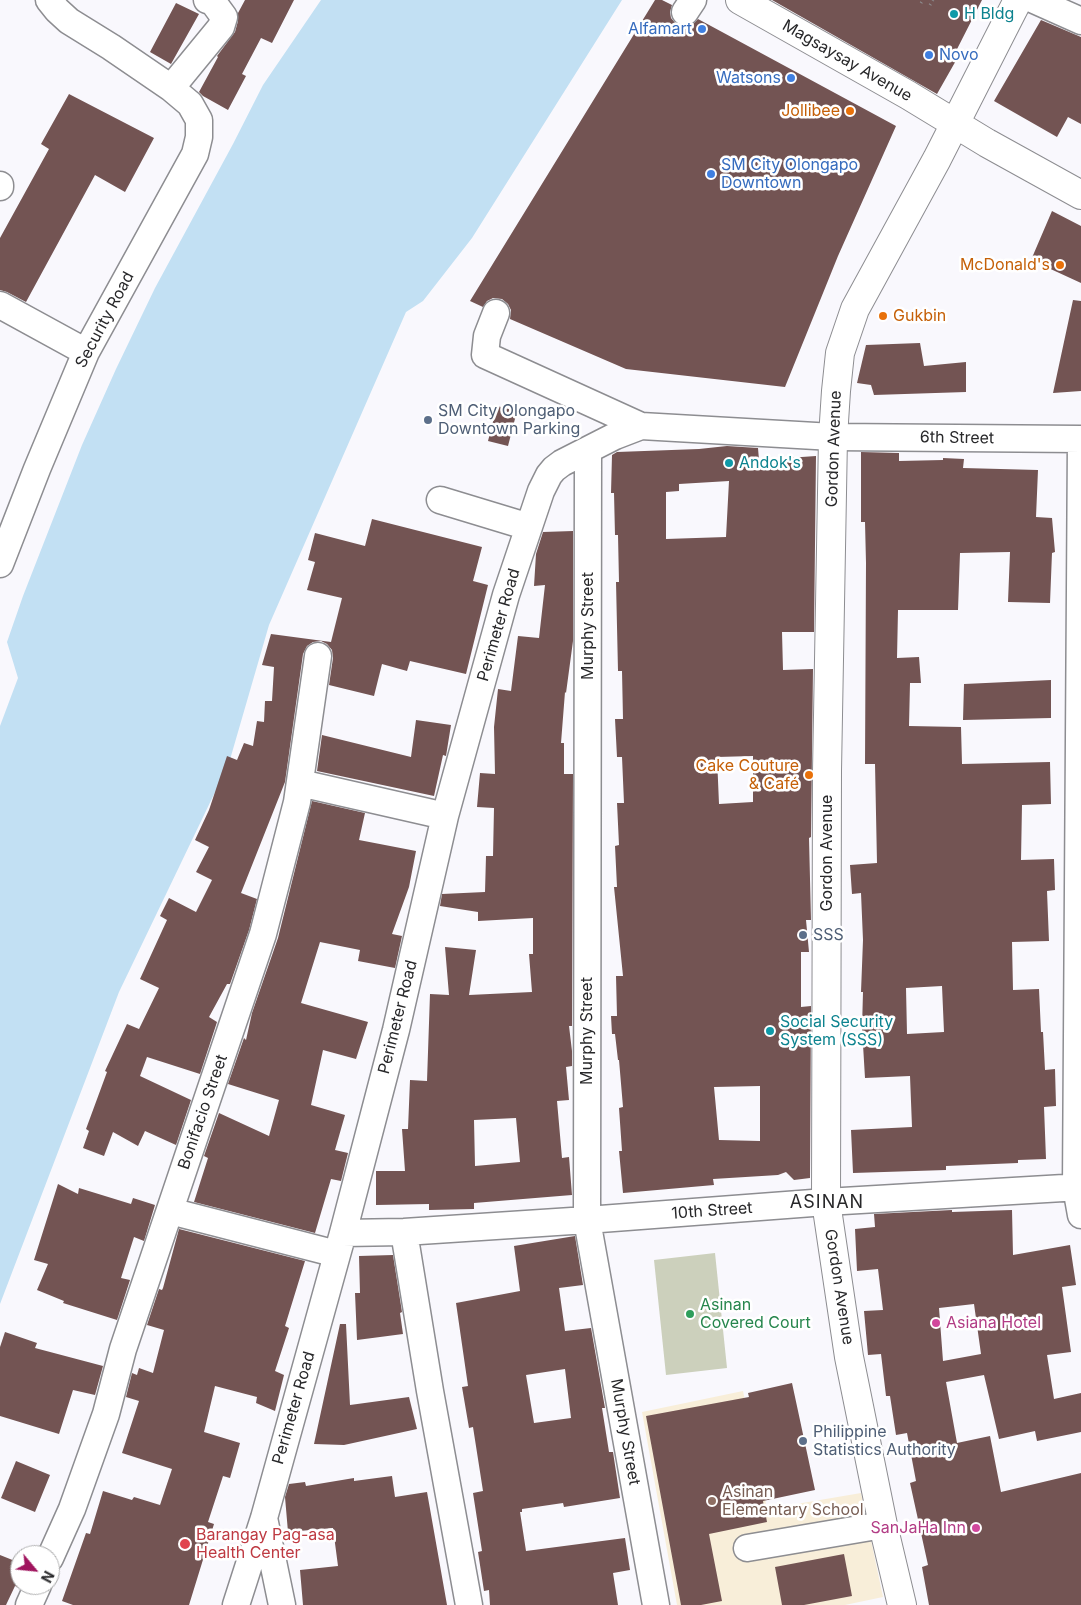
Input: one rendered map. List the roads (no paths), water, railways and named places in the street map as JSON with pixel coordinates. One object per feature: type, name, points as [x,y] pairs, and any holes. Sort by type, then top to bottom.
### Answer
[{"type":"main road","name":"Magsaysay Avenue","points":[[740,0],[995,147],[1081,194]]},
{"type":"main road","name":"Gordon Avenue","points":[[902,1605],[883,1525],[849,1357],[826,1202],[827,771],[833,437],[840,353],[855,309],[937,159],[954,122],[1018,0]]},
{"type":"street","name":"Security Road","points":[[0,564],[86,352],[195,154],[199,137],[199,120],[190,104],[171,88],[69,21],[56,10],[49,0]]},
{"type":"street","points":[[171,88],[221,27],[224,17],[213,2],[207,0]]},
{"type":"street","points":[[1034,0],[1081,21]]},
{"type":"street","points":[[0,305],[86,352]]},
{"type":"street","points":[[496,313],[487,336],[485,355],[641,426]]},
{"type":"street","name":"6th Street","points":[[641,426],[833,437],[1081,439]]},
{"type":"street","name":"Perimeter Road","points":[[236,1605],[264,1518],[340,1243],[396,1030],[445,816],[506,595],[541,491],[554,468],[615,436],[641,426]]},
{"type":"street","points":[[1081,439],[1079,1187],[1081,1215]]},
{"type":"street","name":"Murphy Street","points":[[588,450],[587,1220],[656,1605]]},
{"type":"street","points":[[440,500],[529,527]]},
{"type":"street","name":"Bonifacio Street","points":[[56,1545],[72,1510],[106,1414],[124,1349],[260,943],[300,782],[318,656]]},
{"type":"street","points":[[300,782],[445,816]]},
{"type":"street","name":"10th Street","points":[[170,1211],[340,1243],[404,1232],[826,1202],[1079,1187]]},
{"type":"street","points":[[404,1232],[430,1391],[469,1605]]},
{"type":"street","points":[[264,1518],[282,1605]]},
{"type":"street","points":[[747,1548],[883,1525]]},
{"type":"water","points":[[321,0],[622,0],[472,238],[423,301],[406,312],[269,625],[229,763],[119,992],[0,1304],[0,726],[18,678],[7,642],[82,445],[155,288],[263,85]]},
{"type":"place","name":"H Bldg","points":[[954,14]]},
{"type":"place","name":"Alfamart","points":[[702,29]]},
{"type":"place","name":"Novo","points":[[929,55]]},
{"type":"place","name":"Watsons","points":[[791,78]]},
{"type":"place","name":"Jollibee","points":[[850,111]]},
{"type":"place","name":"SM City Olongapo Downtown","points":[[711,174]]},
{"type":"place","name":"McDonald's","points":[[1060,265]]},
{"type":"place","name":"Gukbin","points":[[883,316]]},
{"type":"place","name":"SM City Olongapo Downtown Parking","points":[[428,420]]},
{"type":"place","name":"Andok's","points":[[729,463]]},
{"type":"place","name":"Cake Couture & Café","points":[[809,775]]},
{"type":"place","name":"SSS","points":[[803,935]]},
{"type":"place","name":"Social Security System (SSS)","points":[[770,1031]]},
{"type":"place","name":"Asinan Covered Court","points":[[690,1314]]},
{"type":"place","name":"Asiana Hotel","points":[[936,1323]]},
{"type":"place","name":"Philippine Statistics Authority","points":[[803,1441]]},
{"type":"place","name":"Asinan Elementary School","points":[[712,1501]]},
{"type":"place","name":"SanJaHa Inn","points":[[976,1528]]},
{"type":"place","name":"Barangay Pag-asa Health Center","points":[[185,1544]]},
{"type":"district","name":"ASINAN","points":[[827,1203]]}]
